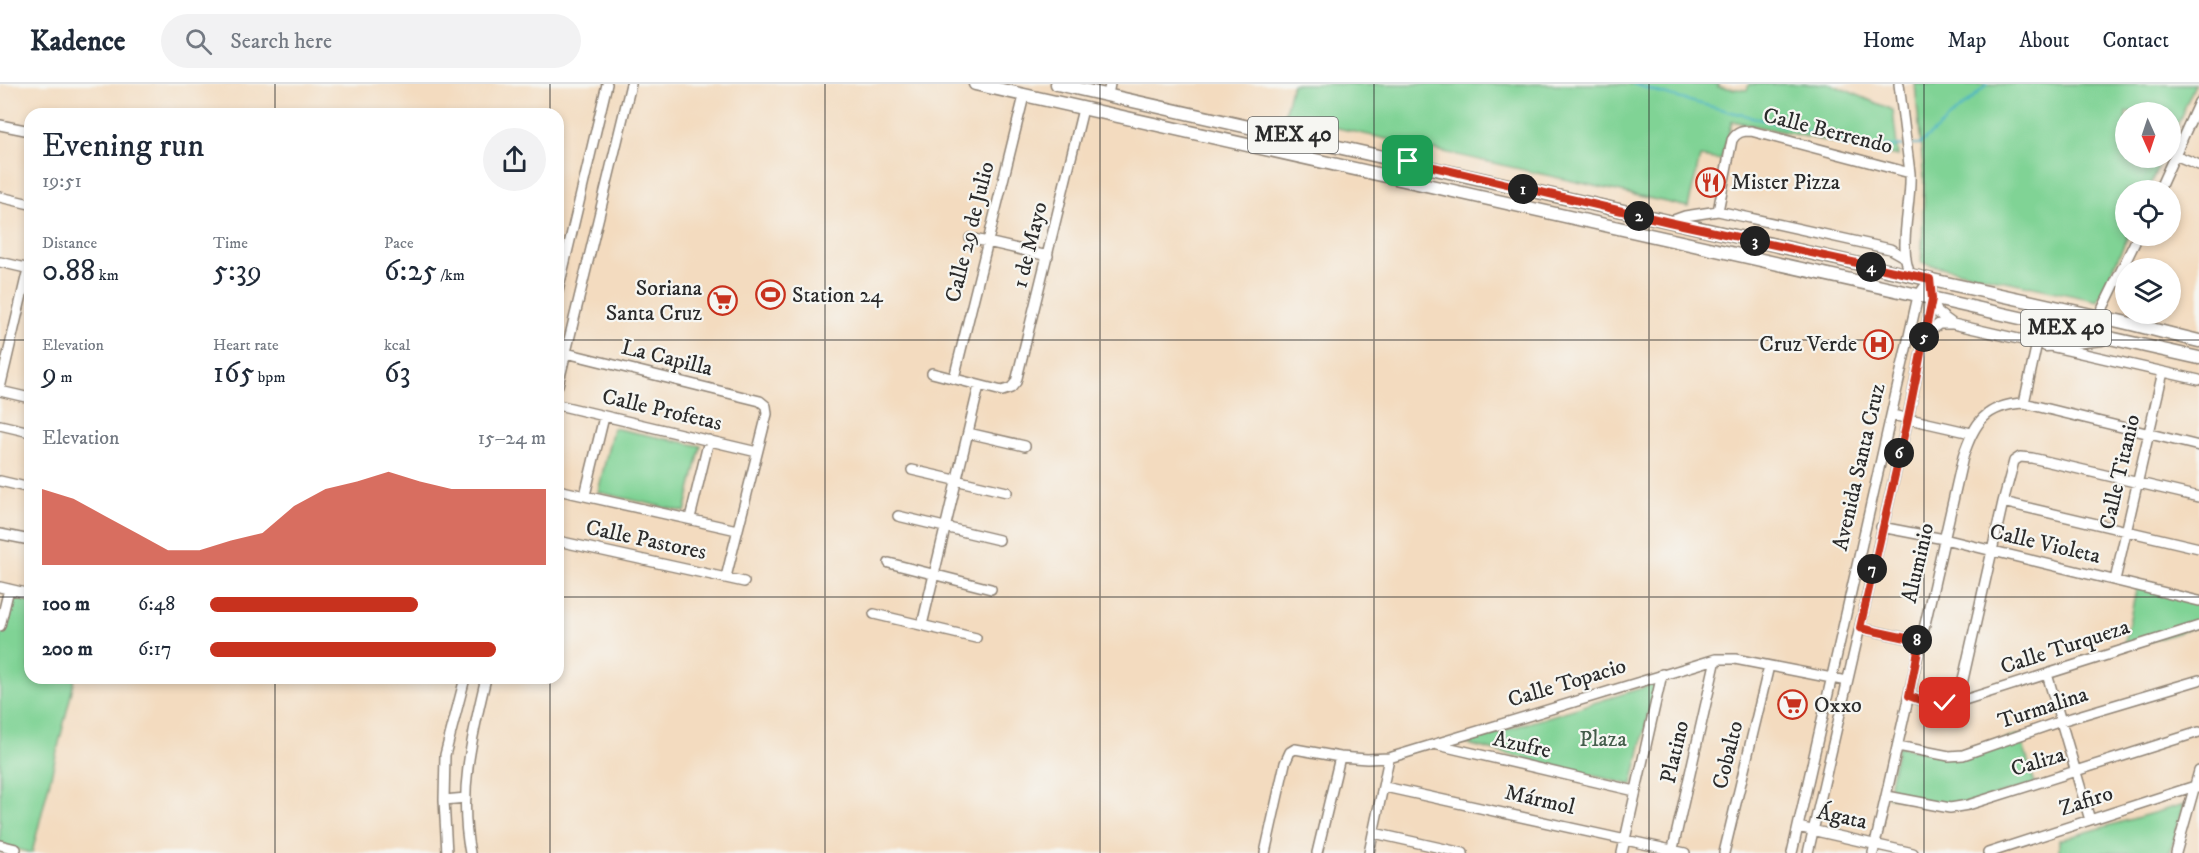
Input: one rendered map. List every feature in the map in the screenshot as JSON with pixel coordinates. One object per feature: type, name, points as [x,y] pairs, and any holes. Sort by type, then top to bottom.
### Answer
[{"type":"main road","name":"MEX 40","points":[[975,84],[1009,88],[1024,96],[2199,358]]},
{"type":"main road","name":"MEX 40","points":[[1057,84],[1092,92],[1109,89],[1146,104],[2099,316],[2199,341]]},
{"type":"main road","points":[[1040,99],[1059,93],[1092,92]]},
{"type":"main road","points":[[1083,109],[1098,99],[1146,104]]},
{"type":"main road","points":[[1523,207],[1528,190]]},
{"type":"main road","points":[[2042,344],[2112,338]]},
{"type":"main road","points":[[2169,352],[2199,368]]},
{"type":"street","points":[[564,266],[607,84]]},
{"type":"street","points":[[564,344],[631,84]]},
{"type":"street","points":[[1899,84],[1911,187],[1906,238],[1906,258],[1911,276]]},
{"type":"street","name":"Calle 29 de Julio","points":[[954,378],[1024,96]]},
{"type":"street","points":[[2181,142],[2198,105]]},
{"type":"street","name":"1 de Mayo","points":[[979,386],[1002,391],[1011,388],[1016,382],[1083,109]]},
{"type":"street","points":[[0,124],[24,130]]},
{"type":"street","name":"Calle Berrendo","points":[[1718,211],[1732,140],[1742,131],[1751,131],[1910,173]]},
{"type":"street","points":[[2181,158],[2199,165]]},
{"type":"street","points":[[0,197],[24,203]]},
{"type":"street","points":[[1669,222],[1685,216],[1718,211],[1890,249],[1906,258]]},
{"type":"street","points":[[970,237],[1048,256]]},
{"type":"street","points":[[1890,249],[1906,238]]},
{"type":"street","points":[[2099,316],[2133,246]]},
{"type":"street","points":[[0,262],[24,268]]},
{"type":"street","name":"Avenida Santa Cruz","points":[[1792,853],[1918,296],[1930,279]]},
{"type":"street","name":"Avenida Santa Cruz","points":[[1808,853],[1881,527],[1908,418],[1932,299],[1930,279]]},
{"type":"street","points":[[24,290],[0,389],[24,396]]},
{"type":"street","points":[[1932,299],[1938,313],[1953,324]]},
{"type":"street","points":[[1925,334],[1939,324],[1953,324],[2199,380]]},
{"type":"street","points":[[2024,403],[2042,344]]},
{"type":"street","name":"La Capilla","points":[[564,352],[760,401],[766,406],[767,414],[757,452]]},
{"type":"street","name":"Calle Titanio","points":[[2115,580],[2163,372]]},
{"type":"street","points":[[922,625],[979,386],[932,373]]},
{"type":"street","points":[[1892,415],[1971,433],[1990,412],[2000,407],[2024,403],[2199,446]]},
{"type":"street","name":"Calle Profetas","points":[[564,407],[757,452]]},
{"type":"street","points":[[585,495],[604,417]]},
{"type":"street","points":[[0,426],[24,431]]},
{"type":"street","name":"Aluminio","points":[[1874,848],[1963,457],[1971,433]]},
{"type":"street","points":[[968,434],[1026,446]]},
{"type":"street","points":[[690,518],[709,440]]},
{"type":"street","points":[[726,578],[757,452]]},
{"type":"street","points":[[1958,702],[2014,461],[2020,457],[2032,459],[2199,497]]},
{"type":"street","points":[[912,470],[1007,492]]},
{"type":"street","points":[[0,481],[24,487]]},
{"type":"street","points":[[564,491],[738,530]]},
{"type":"street","points":[[2003,502],[2199,548]]},
{"type":"street","points":[[898,516],[999,540]]},
{"type":"street","name":"Calle Violeta","points":[[1881,527],[1944,539],[2199,601]]},
{"type":"street","points":[[0,534],[24,539]]},
{"type":"street","name":"Calle Pastores","points":[[564,543],[744,582]]},
{"type":"street","points":[[889,563],[991,589]]},
{"type":"street","points":[[0,626],[4,588],[24,593]]},
{"type":"street","points":[[874,614],[976,638]]},
{"type":"street","name":"Calle Turqueza","points":[[1909,696],[1928,703],[1958,702],[2199,626]]},
{"type":"street","points":[[1860,628],[1920,641]]},
{"type":"street","name":"Calle Topacio","points":[[1265,853],[1285,762],[1290,752],[1299,749],[1340,757],[1389,758],[1662,674],[1725,657],[1847,681]]},
{"type":"street","name":"Platino","points":[[1673,852],[1716,659]]},
{"type":"street","name":"Cobalto","points":[[1724,853],[1769,666]]},
{"type":"street","points":[[1622,853],[1662,674]]},
{"type":"street","points":[[2047,674],[2090,820]]},
{"type":"street","name":"Turmalina","points":[[1898,746],[1956,756],[2061,721],[2199,680]]},
{"type":"street","points":[[447,853],[444,800],[445,755],[463,684]]},
{"type":"street","points":[[470,853],[466,798],[468,760],[485,684]]},
{"type":"street","name":"Caliza","points":[[1887,796],[1950,808],[1968,805],[2199,732]]},
{"type":"street","name":"Azufre","points":[[1436,744],[1635,791]]},
{"type":"street","points":[[1317,853],[1340,757]]},
{"type":"street","points":[[1369,853],[1385,787],[1389,758]]},
{"type":"street","points":[[2176,853],[2197,786],[2199,771]]},
{"type":"street","name":"Zafiro","points":[[1988,853],[2197,786]]},
{"type":"street","name":"Mármol","points":[[1385,787],[1522,815],[1685,853]]},
{"type":"street","points":[[444,800],[466,798]]},
{"type":"street","name":"Ágata","points":[[1798,827],[1874,848],[1913,853]]},
{"type":"street","points":[[1374,833],[1463,853]]},
{"type":"street","points":[[0,845],[16,849]]},
{"type":"green space","points":[[1292,84],[1718,84],[1718,87],[1747,90],[1749,84],[1831,84],[1893,110],[1898,156],[1732,121],[1721,160],[1700,157],[1688,207],[1284,116]]},
{"type":"green space","points":[[1915,84],[2195,84],[2181,116],[2181,102],[2115,102],[2115,168],[2158,168],[2152,180],[2115,180],[2115,246],[2123,246],[2118,258],[2115,258],[2115,264],[2098,301],[1922,263],[1924,177]]},
{"type":"green space","points":[[613,428],[701,446],[685,512],[598,492]]},
{"type":"green space","points":[[2137,586],[2199,601],[2199,626],[2123,650]]},
{"type":"green space","points":[[9,589],[24,593],[24,684],[74,684],[32,853],[0,845],[0,626]]},
{"type":"green space","name":"Plaza","points":[[1655,684],[1632,785],[1463,743]]},
{"type":"green space","points":[[2020,735],[2035,784],[1950,808],[1887,796],[1898,746],[1949,756]]},
{"type":"green space","points":[[2184,804],[2170,853],[2059,853],[2059,840]]},
{"type":"waterway","points":[[1633,84],[1670,96],[1871,148],[1903,146]]},
{"type":"waterway","points":[[1909,145],[1919,145],[1988,84]]},
{"type":"place","name":"Mister Pizza","points":[[1710,182]]},
{"type":"place","name":"Station 24","points":[[771,295]]},
{"type":"place","name":"Soriana Santa Cruz","points":[[723,301]]},
{"type":"place","name":"Cruz Verde","points":[[1878,344]]},
{"type":"place","name":"Oxxo","points":[[1793,705]]},
{"type":"route","points":[[1408,161],[1669,222],[1930,279],[1932,299],[1908,418],[1881,527],[1860,628],[1920,641],[1909,696],[1928,703],[1945,703]]}]
